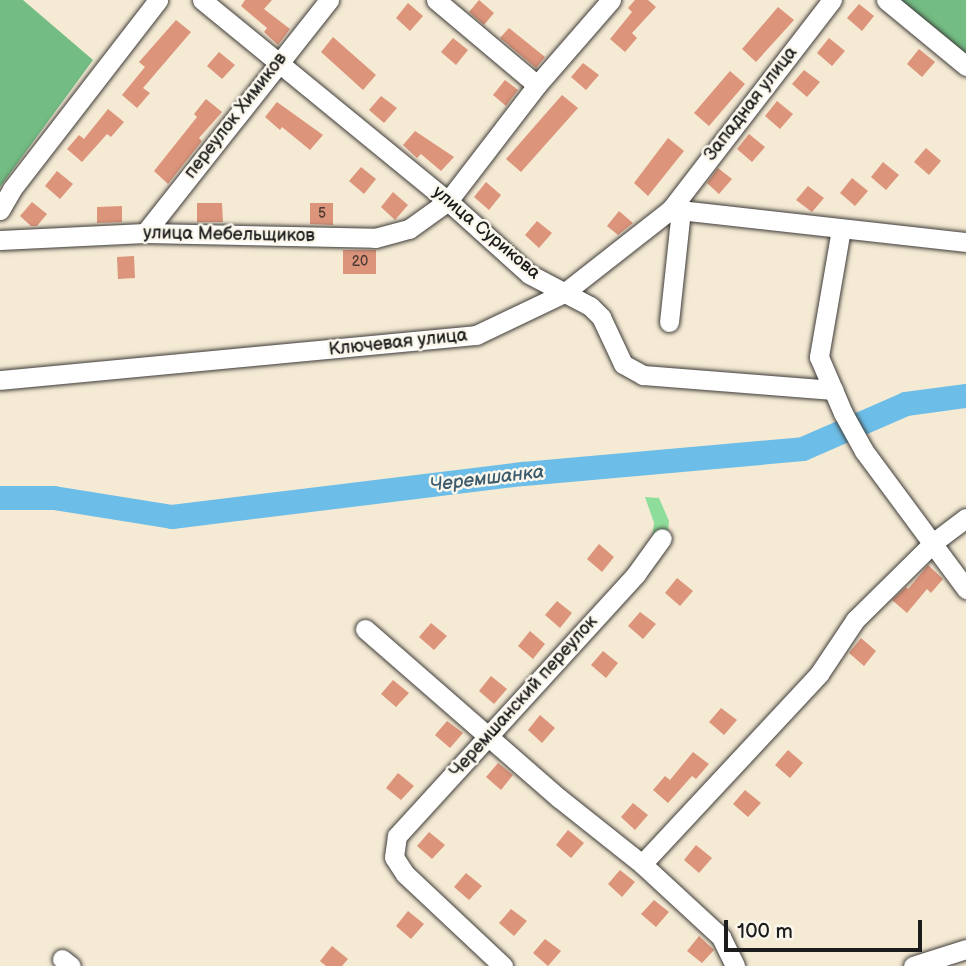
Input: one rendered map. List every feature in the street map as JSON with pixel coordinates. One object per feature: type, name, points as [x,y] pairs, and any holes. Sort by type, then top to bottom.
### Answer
[{"type":"street","points":[[0,210],[12,190],[158,0]]},
{"type":"street","name":"улица Сурикова","points":[[202,0],[448,201],[529,274],[590,306],[601,317],[623,364],[643,375],[833,390]]},
{"type":"street","name":"переулок Химиков","points":[[145,233],[329,0]]},
{"type":"street","points":[[436,0],[537,85]]},
{"type":"street","name":"улица Мебельщиков","points":[[0,240],[145,233],[375,238],[409,229],[448,201],[537,85],[611,0]]},
{"type":"street","name":"Западная улица","points":[[676,209],[832,0]]},
{"type":"street","points":[[886,0],[966,66]]},
{"type":"street","points":[[668,322],[676,209],[966,242]]},
{"type":"street","name":"Ключевая улица","points":[[0,380],[476,335],[564,293],[676,209]]},
{"type":"street","points":[[841,229],[819,358],[863,451],[934,542],[966,589]]},
{"type":"street","points":[[642,864],[819,674],[855,620],[934,542],[966,518]]},
{"type":"street","name":"Черемшанский переулок","points":[[503,966],[405,874],[394,858],[397,836],[636,574],[662,538]]},
{"type":"street","points":[[365,629],[642,864],[721,937],[735,966]]},
{"type":"street","points":[[913,966],[966,949]]},
{"type":"green space","points":[[0,0],[23,0],[93,60],[0,187]]},
{"type":"green space","points":[[898,0],[966,0],[966,54]]},
{"type":"green space","points":[[645,497],[659,498],[669,521],[667,542],[651,547],[654,523]]},
{"type":"building","points":[[245,0],[272,0],[264,9],[290,29],[278,45],[264,32],[267,28],[241,6]]},
{"type":"building","points":[[479,0],[494,13],[484,25],[469,12]]},
{"type":"building","points":[[635,0],[648,0],[656,7],[632,33],[637,38],[625,52],[610,39],[632,12],[628,8]]},
{"type":"building","points":[[408,3],[423,16],[410,31],[396,18]]},
{"type":"building","points":[[859,4],[874,16],[862,31],[847,18]]},
{"type":"building","points":[[778,7],[794,20],[756,62],[742,49]]},
{"type":"building","points":[[176,20],[191,32],[143,88],[150,93],[137,108],[122,95],[145,67],[139,62]]},
{"type":"building","points":[[509,28],[545,57],[536,68],[500,38]]},
{"type":"building","points":[[333,37],[376,75],[363,90],[321,52]]},
{"type":"building","points":[[453,38],[468,50],[456,65],[441,52]]},
{"type":"building","points":[[829,38],[845,51],[832,66],[817,53]]},
{"type":"building","points":[[919,49],[935,62],[922,77],[907,64]]},
{"type":"building","points":[[219,52],[235,65],[222,79],[207,66]]},
{"type":"building","points":[[583,63],[599,75],[586,90],[571,77]]},
{"type":"building","points":[[804,70],[820,82],[807,97],[792,84]]},
{"type":"building","points":[[730,71],[745,84],[709,126],[694,113]]},
{"type":"building","points":[[505,80],[518,90],[506,106],[493,95]]},
{"type":"building","points":[[562,95],[578,108],[521,172],[506,159]]},
{"type":"building","points":[[381,96],[397,108],[384,123],[369,110]]},
{"type":"building","points":[[206,99],[222,112],[199,138],[202,141],[168,184],[154,171],[197,117],[194,114]]},
{"type":"building","points":[[777,101],[793,114],[780,129],[765,116]]},
{"type":"building","points":[[277,102],[323,135],[310,150],[265,117]]},
{"type":"building","points":[[108,109],[124,122],[111,137],[107,134],[82,162],[67,149],[79,135],[84,139]]},
{"type":"building","points":[[415,131],[454,157],[441,171],[421,154],[417,158],[403,145]]},
{"type":"building","points":[[749,134],[765,147],[752,162],[737,149]]},
{"type":"building","points":[[668,138],[684,151],[648,196],[634,183]]},
{"type":"building","points":[[926,148],[941,161],[929,175],[914,162]]},
{"type":"building","points":[[883,162],[899,175],[886,190],[871,177]]},
{"type":"building","points":[[361,167],[376,179],[364,194],[349,181]]},
{"type":"building","points":[[718,168],[732,179],[719,194],[707,183]]},
{"type":"building","points":[[57,171],[73,184],[60,199],[45,186]]},
{"type":"building","points":[[852,178],[868,191],[855,206],[840,193]]},
{"type":"building","points":[[486,182],[501,195],[489,210],[474,197]]},
{"type":"building","points":[[808,186],[824,198],[812,212],[796,200]]},
{"type":"building","points":[[393,192],[408,205],[395,220],[381,207]]},
{"type":"building","points":[[32,202],[47,214],[37,226],[31,226],[20,216]]},
{"type":"building","points":[[197,203],[222,203],[223,222],[197,222]]},
{"type":"building","points":[[310,203],[333,203],[333,225],[310,224]]},
{"type":"building","points":[[122,206],[122,222],[97,223],[97,207]]},
{"type":"building","points":[[619,211],[633,223],[618,235],[607,226]]},
{"type":"building","points":[[537,221],[552,233],[539,248],[525,235]]},
{"type":"building","points":[[343,250],[376,250],[376,274],[343,274]]},
{"type":"building","points":[[134,256],[135,278],[118,279],[117,257]]},
{"type":"building","points":[[599,544],[614,557],[602,572],[587,559]]},
{"type":"building","points":[[928,565],[943,579],[931,593],[927,589],[907,613],[892,600],[906,587],[908,589]]},
{"type":"building","points":[[677,578],[693,591],[680,606],[665,593]]},
{"type":"building","points":[[557,601],[572,613],[560,628],[545,615]]},
{"type":"building","points":[[640,612],[656,624],[643,639],[628,626]]},
{"type":"building","points":[[431,623],[447,636],[434,650],[419,637]]},
{"type":"building","points":[[530,631],[545,644],[533,659],[518,646]]},
{"type":"building","points":[[861,638],[876,651],[864,666],[849,653]]},
{"type":"building","points":[[603,651],[618,663],[606,678],[591,665]]},
{"type":"building","points":[[491,676],[507,689],[494,704],[479,691]]},
{"type":"building","points":[[393,680],[409,693],[396,707],[381,694]]},
{"type":"building","points":[[721,708],[737,720],[724,735],[709,722]]},
{"type":"building","points":[[540,715],[555,728],[542,743],[528,730]]},
{"type":"building","points":[[447,721],[463,733],[450,748],[435,735]]},
{"type":"building","points":[[788,750],[803,763],[790,778],[775,765]]},
{"type":"building","points":[[693,752],[709,764],[696,779],[692,776],[668,803],[653,790],[665,776],[670,780]]},
{"type":"building","points":[[498,763],[513,775],[501,790],[486,777]]},
{"type":"building","points":[[398,773],[414,786],[401,800],[386,788]]},
{"type":"building","points":[[745,790],[761,803],[748,817],[733,804]]},
{"type":"building","points":[[633,803],[648,815],[635,830],[621,817]]},
{"type":"building","points":[[568,830],[584,843],[571,858],[556,845]]},
{"type":"building","points":[[429,832],[445,845],[432,859],[417,846]]},
{"type":"building","points":[[696,845],[712,858],[699,873],[684,860]]},
{"type":"building","points":[[620,870],[635,882],[622,897],[608,884]]},
{"type":"building","points":[[466,873],[482,886],[469,900],[454,887]]},
{"type":"building","points":[[654,900],[669,912],[656,927],[641,914]]},
{"type":"building","points":[[511,909],[527,921],[514,936],[499,923]]},
{"type":"building","points":[[408,911],[424,924],[411,939],[396,926]]},
{"type":"building","points":[[699,936],[714,950],[702,963],[687,951]]},
{"type":"building","points":[[545,939],[561,951],[548,966],[533,953]]},
{"type":"building","points":[[332,946],[348,959],[342,966],[326,966],[320,961]]},
{"type":"waterway","name":"Черемшанка","points":[[0,498],[54,498],[172,517],[524,474],[803,449],[906,404],[966,396]]}]
